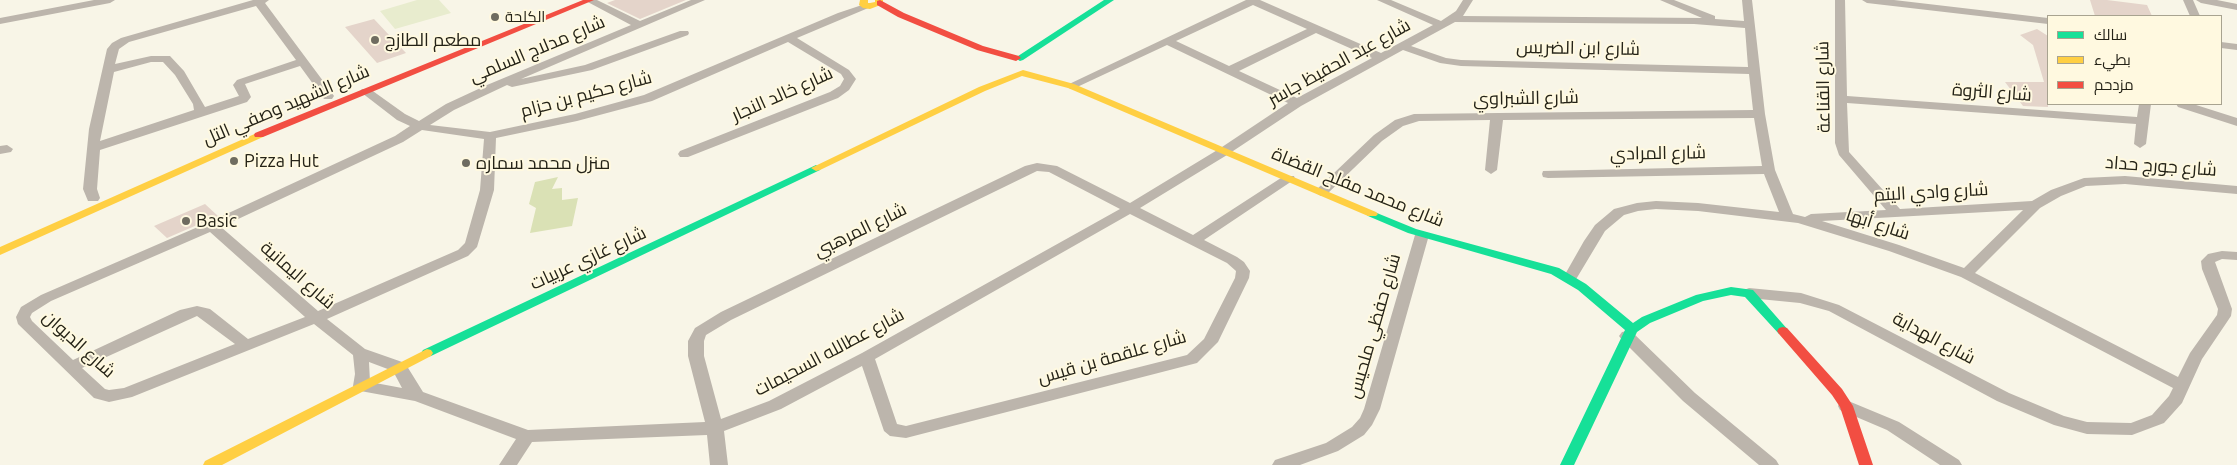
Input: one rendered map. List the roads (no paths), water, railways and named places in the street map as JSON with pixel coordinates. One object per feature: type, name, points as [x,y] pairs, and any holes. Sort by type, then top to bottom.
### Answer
[{"type":"street","points":[[0,21],[110,0]]},
{"type":"street","name":"شارع الشهيد وصفي التل","points":[[0,240],[219,141],[570,0]]},
{"type":"street","points":[[590,0],[640,25]]},
{"type":"street","name":"شارع الشهيد وصفي التل","points":[[0,251],[229,147],[590,0]]},
{"type":"street","name":"شارع مدلاج السلمي","points":[[419,126],[450,107],[491,87],[700,0]]},
{"type":"street","name":"شارع غازي عربيات","points":[[982,89],[1005,66],[1048,41],[1086,14],[1110,0]]},
{"type":"street","points":[[1067,85],[1167,41],[1252,0],[1382,58]]},
{"type":"street","points":[[1382,0],[1441,25]]},
{"type":"street","name":"شارع عبد الحفيظ جاسر","points":[[1223,152],[1298,103],[1453,19],[1460,13],[1468,0]]},
{"type":"street","points":[[1665,0],[1724,22]]},
{"type":"street","points":[[1747,0],[1759,114],[1769,170],[1793,218]]},
{"type":"street","name":"شارع القناعة","points":[[1840,0],[1840,99],[1843,152],[1860,174],[1896,213]]},
{"type":"street","points":[[1867,0],[2047,21]]},
{"type":"street","points":[[2188,0],[2195,15]]},
{"type":"street","points":[[2201,0],[2237,7]]},
{"type":"street","points":[[92,198],[90,188],[93,148],[100,108],[113,49],[125,40],[262,1],[302,62],[328,96]]},
{"type":"street","points":[[871,2],[980,48],[1018,58]]},
{"type":"street","name":"شارع حكيم بن حزام","points":[[366,90],[402,117],[419,126],[449,132],[490,136],[577,117],[648,98],[871,2]]},
{"type":"street","points":[[1453,19],[1724,22],[1749,25]]},
{"type":"street","points":[[1229,71],[1317,28]]},
{"type":"street","points":[[491,87],[520,83],[588,68],[684,34]]},
{"type":"street","name":"شارع خالد النجار","points":[[684,154],[834,95],[845,88],[850,79],[845,72],[789,38]]},
{"type":"street","points":[[1034,64],[1048,41]]},
{"type":"street","points":[[1167,41],[1298,103]]},
{"type":"street","points":[[2222,45],[2237,47]]},
{"type":"street","name":"شارع ابن الضريس","points":[[1404,47],[1437,59],[1462,63],[1754,71]]},
{"type":"street","points":[[980,48],[1005,66]]},
{"type":"street","points":[[110,69],[151,59],[166,58],[180,73],[200,104],[200,112]]},
{"type":"street","name":"شارع محمد مفلح القضاة","points":[[1018,58],[1034,64],[1067,85]]},
{"type":"street","points":[[93,148],[243,98],[245,97],[239,85],[241,82],[302,62]]},
{"type":"street","name":"شارع غازي عربيات","points":[[210,465],[399,367],[982,89],[1030,70],[1034,64]]},
{"type":"street","name":"شارع محمد مفلح القضاة","points":[[1005,66],[1010,72],[1022,73],[1067,85],[1422,235],[1533,263],[1570,278],[1630,332]]},
{"type":"street","name":"شارع الثروة","points":[[1840,99],[2142,121]]},
{"type":"street","points":[[2140,144],[2145,105]]},
{"type":"street","points":[[2191,105],[2237,122]]},
{"type":"street","name":"شارع الشبراوي","points":[[1321,192],[1364,150],[1399,123],[1424,117],[1759,114]]},
{"type":"street","points":[[1491,170],[1497,116]]},
{"type":"street","name":"شارع الديوان","points":[[419,126],[399,139],[212,226],[46,298],[26,310],[23,317],[26,324],[100,394],[109,396],[126,392],[316,318],[456,257],[469,248],[472,244],[487,190],[490,136]]},
{"type":"street","name":"شارع عطالله السحيمات","points":[[361,386],[380,391],[417,396],[527,436],[543,437],[715,428],[775,405],[867,357],[1129,208],[1223,152]]},
{"type":"street","name":"شارع المرهبي","points":[[715,428],[696,356],[696,340],[700,332],[726,316],[1037,167],[1052,170],[1129,208]]},
{"type":"street","name":"شارع المرادي","points":[[1548,174],[1769,170]]},
{"type":"street","points":[[1193,240],[1289,179]]},
{"type":"street","name":"شارع جورج حداد","points":[[1966,274],[2035,206],[2072,186],[2095,180],[2125,180],[2237,190]]},
{"type":"street","name":"شارع أبها","points":[[1570,278],[1600,228],[1619,212],[1637,207],[1656,205],[1698,207],[1793,218],[1894,248],[1966,274],[2181,384]]},
{"type":"street","name":"شارع وادي اليتم","points":[[1793,218],[2035,206]]},
{"type":"street","name":"شارع علقمة بن قيس","points":[[867,357],[890,427],[896,432],[901,433],[1192,359],[1210,342],[1242,278],[1243,271],[1232,260],[1129,208]]},
{"type":"street","name":"شارع اليمانية","points":[[212,226],[316,318],[360,353],[399,367]]},
{"type":"street","name":"شارع حفظي ملحيس","points":[[1281,465],[1332,447],[1358,431],[1366,421],[1372,409],[1422,235]]},
{"type":"street","name":"شارع الهداية","points":[[1630,332],[1646,320],[1700,298],[1731,291],[1801,298],[1834,308],[2020,406],[2060,421],[2087,428],[2132,429],[2158,419],[2166,412],[2176,398],[2195,357],[2224,316],[2231,310],[2209,269],[2208,261],[2213,257],[2222,255],[2237,256]]},
{"type":"street","points":[[1749,293],[1828,380],[1846,406],[1866,465]]},
{"type":"street","points":[[71,367],[185,314],[197,311],[205,313],[246,346]]},
{"type":"street","points":[[1567,465],[1630,332],[1689,397],[1770,465]]},
{"type":"street","points":[[360,353],[363,374],[361,386]]},
{"type":"street","points":[[399,367],[417,396]]},
{"type":"street","points":[[1846,406],[1893,426],[1953,465]]},
{"type":"street","points":[[715,428],[719,465]]},
{"type":"street","points":[[508,465],[527,436]]},
{"type":"place","name":"الكلحة","points":[[495,17]]},
{"type":"place","name":"مطعم الطازج","points":[[375,40]]},
{"type":"place","name":"Pizza Hut","points":[[234,161]]},
{"type":"place","name":"منزل محمد سماره","points":[[466,163]]},
{"type":"place","name":"Basic","points":[[186,221]]}]
